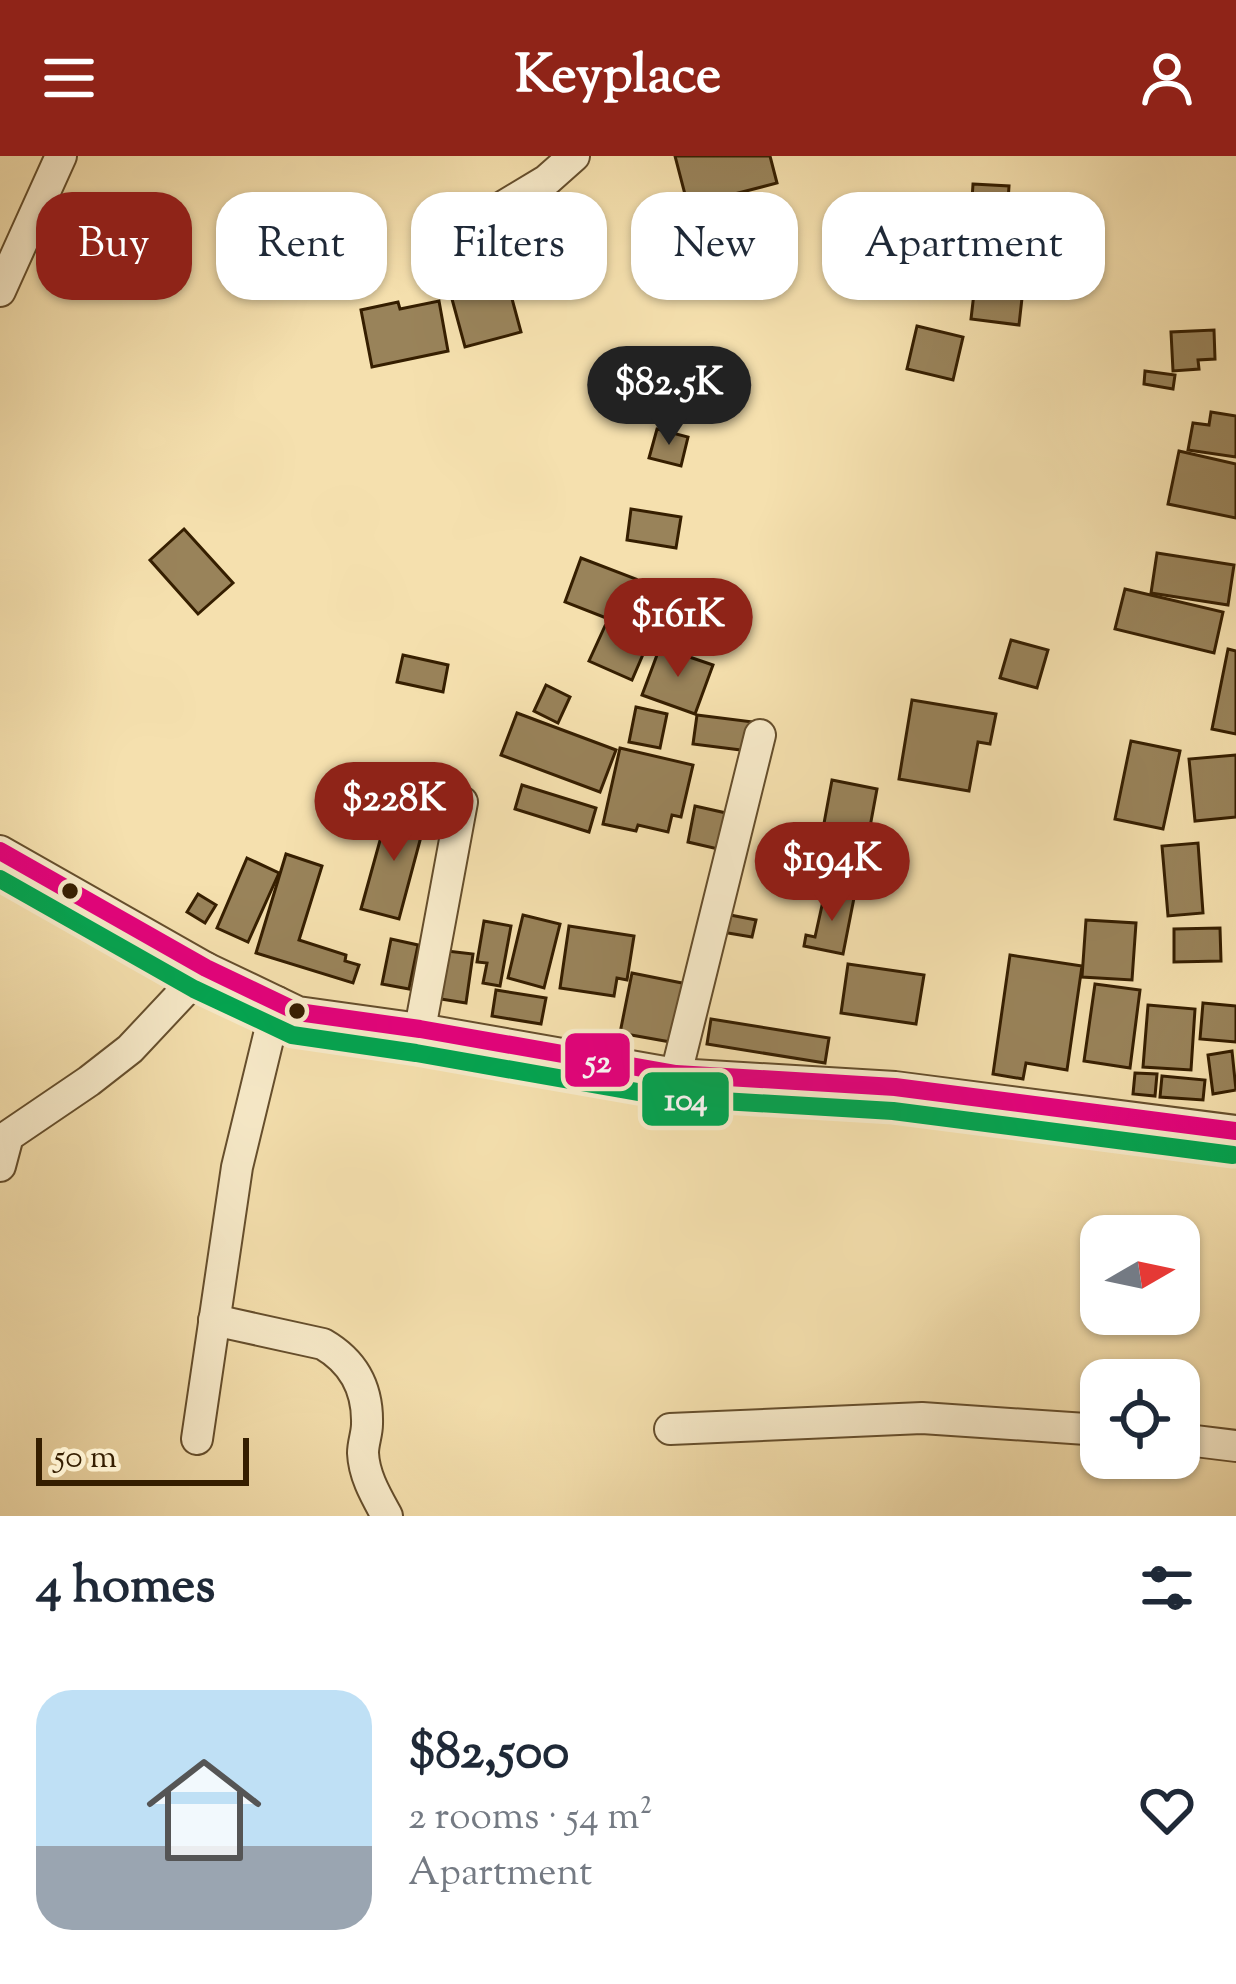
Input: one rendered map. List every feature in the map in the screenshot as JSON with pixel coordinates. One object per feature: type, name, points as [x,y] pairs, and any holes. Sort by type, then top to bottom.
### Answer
[{"type":"street","points":[[0,291],[61,156]]},
{"type":"street","points":[[528,192],[574,156]]},
{"type":"street","points":[[676,1074],[760,734]]},
{"type":"street","points":[[420,1029],[462,802]]},
{"type":"street","points":[[0,851],[206,968],[298,1012],[676,1074],[895,1087],[1236,1131]]},
{"type":"street","points":[[2,1146],[130,1049],[206,968]]},
{"type":"street","points":[[197,1438],[237,1167],[277,1002]]},
{"type":"street","points":[[214,1320],[323,1345],[351,1365],[367,1399],[363,1453],[370,1483],[387,1516]]},
{"type":"street","points":[[670,1429],[922,1418],[1080,1429]]},
{"type":"street","points":[[1200,1442],[1236,1446]]},
{"type":"building","points":[[675,156],[770,156],[777,183],[742,192],[684,192]]},
{"type":"building","points":[[973,184],[1009,186],[1009,192],[972,192]]},
{"type":"building","points":[[452,300],[512,300],[521,332],[465,347]]},
{"type":"building","points":[[973,300],[1022,300],[1019,325],[971,319]]},
{"type":"building","points":[[439,301],[448,351],[372,367],[361,310],[398,302],[400,309]]},
{"type":"building","points":[[917,326],[963,337],[953,380],[907,369]]},
{"type":"building","points":[[1214,330],[1215,359],[1198,360],[1199,369],[1173,371],[1171,332]]},
{"type":"building","points":[[1145,371],[1175,375],[1173,389],[1144,384]]},
{"type":"building","points":[[1211,412],[1236,416],[1236,457],[1188,450],[1193,423],[1209,425]]},
{"type":"building","points":[[657,429],[688,437],[681,466],[649,458]]},
{"type":"building","points":[[1179,451],[1236,464],[1236,518],[1168,504]]},
{"type":"building","points":[[631,509],[681,517],[676,548],[627,540]]},
{"type":"building","points":[[184,529],[233,583],[198,614],[150,560]]},
{"type":"building","points":[[1157,553],[1234,565],[1228,605],[1151,593]]},
{"type":"building","points":[[581,558],[636,579],[619,623],[565,602]]},
{"type":"building","points":[[1125,589],[1223,612],[1214,653],[1115,629]]},
{"type":"building","points":[[605,626],[647,645],[632,680],[589,661]]},
{"type":"building","points":[[1011,640],[1048,650],[1037,688],[1000,678]]},
{"type":"building","points":[[660,647],[713,665],[695,714],[642,695]]},
{"type":"building","points":[[1228,649],[1236,651],[1236,734],[1212,729]]},
{"type":"building","points":[[403,655],[448,665],[443,692],[397,682]]},
{"type":"building","points":[[546,685],[570,697],[558,723],[534,711]]},
{"type":"building","points":[[912,700],[996,714],[990,744],[978,742],[969,791],[899,779]]},
{"type":"building","points":[[636,707],[667,714],[660,748],[629,742]]},
{"type":"building","points":[[517,713],[616,750],[600,792],[501,755]]},
{"type":"building","points":[[697,715],[753,722],[749,751],[693,744]]},
{"type":"building","points":[[1131,741],[1180,751],[1163,829],[1115,819]]},
{"type":"building","points":[[620,748],[693,765],[681,817],[672,815],[668,832],[603,824]]},
{"type":"building","points":[[1236,755],[1236,817],[1195,821],[1189,759]]},
{"type":"building","points":[[832,780],[877,789],[858,892],[813,883]]},
{"type":"building","points":[[522,785],[596,808],[589,832],[515,809]]},
{"type":"building","points":[[695,806],[726,813],[718,849],[688,842]]},
{"type":"building","points":[[389,808],[426,818],[399,919],[361,909]]},
{"type":"building","points":[[1198,843],[1203,913],[1168,916],[1162,846]]},
{"type":"building","points":[[286,854],[322,866],[299,940],[346,955],[345,961],[359,965],[353,983],[256,953]]},
{"type":"building","points":[[247,858],[279,873],[248,942],[217,928]]},
{"type":"building","points":[[825,892],[854,898],[843,954],[804,946],[806,935],[815,937]]},
{"type":"building","points":[[198,894],[216,905],[205,923],[187,912]]},
{"type":"building","points":[[725,914],[756,920],[752,937],[722,932]]},
{"type":"building","points":[[523,915],[560,924],[544,988],[508,978]]},
{"type":"building","points":[[1086,920],[1136,923],[1132,980],[1082,977]]},
{"type":"building","points":[[484,921],[511,926],[500,986],[483,983],[487,963],[477,962]]},
{"type":"building","points":[[569,926],[634,936],[627,980],[617,978],[614,996],[560,988]]},
{"type":"building","points":[[1220,928],[1221,961],[1174,962],[1174,929]]},
{"type":"building","points":[[391,939],[418,945],[409,989],[382,984]]},
{"type":"building","points":[[447,951],[473,954],[466,1003],[441,999]]},
{"type":"building","points":[[1010,955],[1082,966],[1067,1070],[1026,1063],[1023,1079],[993,1074]]},
{"type":"building","points":[[848,964],[924,975],[916,1024],[841,1013]]},
{"type":"building","points":[[632,973],[687,984],[676,1043],[620,1033]]},
{"type":"building","points":[[1095,984],[1140,990],[1130,1068],[1084,1061]]},
{"type":"building","points":[[496,990],[546,998],[541,1024],[492,1016]]},
{"type":"building","points":[[1203,1003],[1236,1006],[1236,1042],[1200,1039]]},
{"type":"building","points":[[1148,1005],[1195,1009],[1191,1070],[1143,1067]]},
{"type":"building","points":[[711,1019],[829,1038],[825,1063],[707,1044]]},
{"type":"building","points":[[1232,1051],[1236,1090],[1213,1094],[1208,1055]]},
{"type":"building","points":[[1135,1073],[1157,1074],[1155,1096],[1133,1094]]},
{"type":"building","points":[[1162,1076],[1205,1080],[1203,1100],[1160,1097]]},
{"type":"transit line","name":"52","points":[[0,851],[206,968],[298,1012],[676,1074],[895,1087],[1236,1131]]},
{"type":"transit line","name":"104","points":[[0,879],[194,989],[292,1035],[672,1098],[893,1111],[1233,1155]]}]
